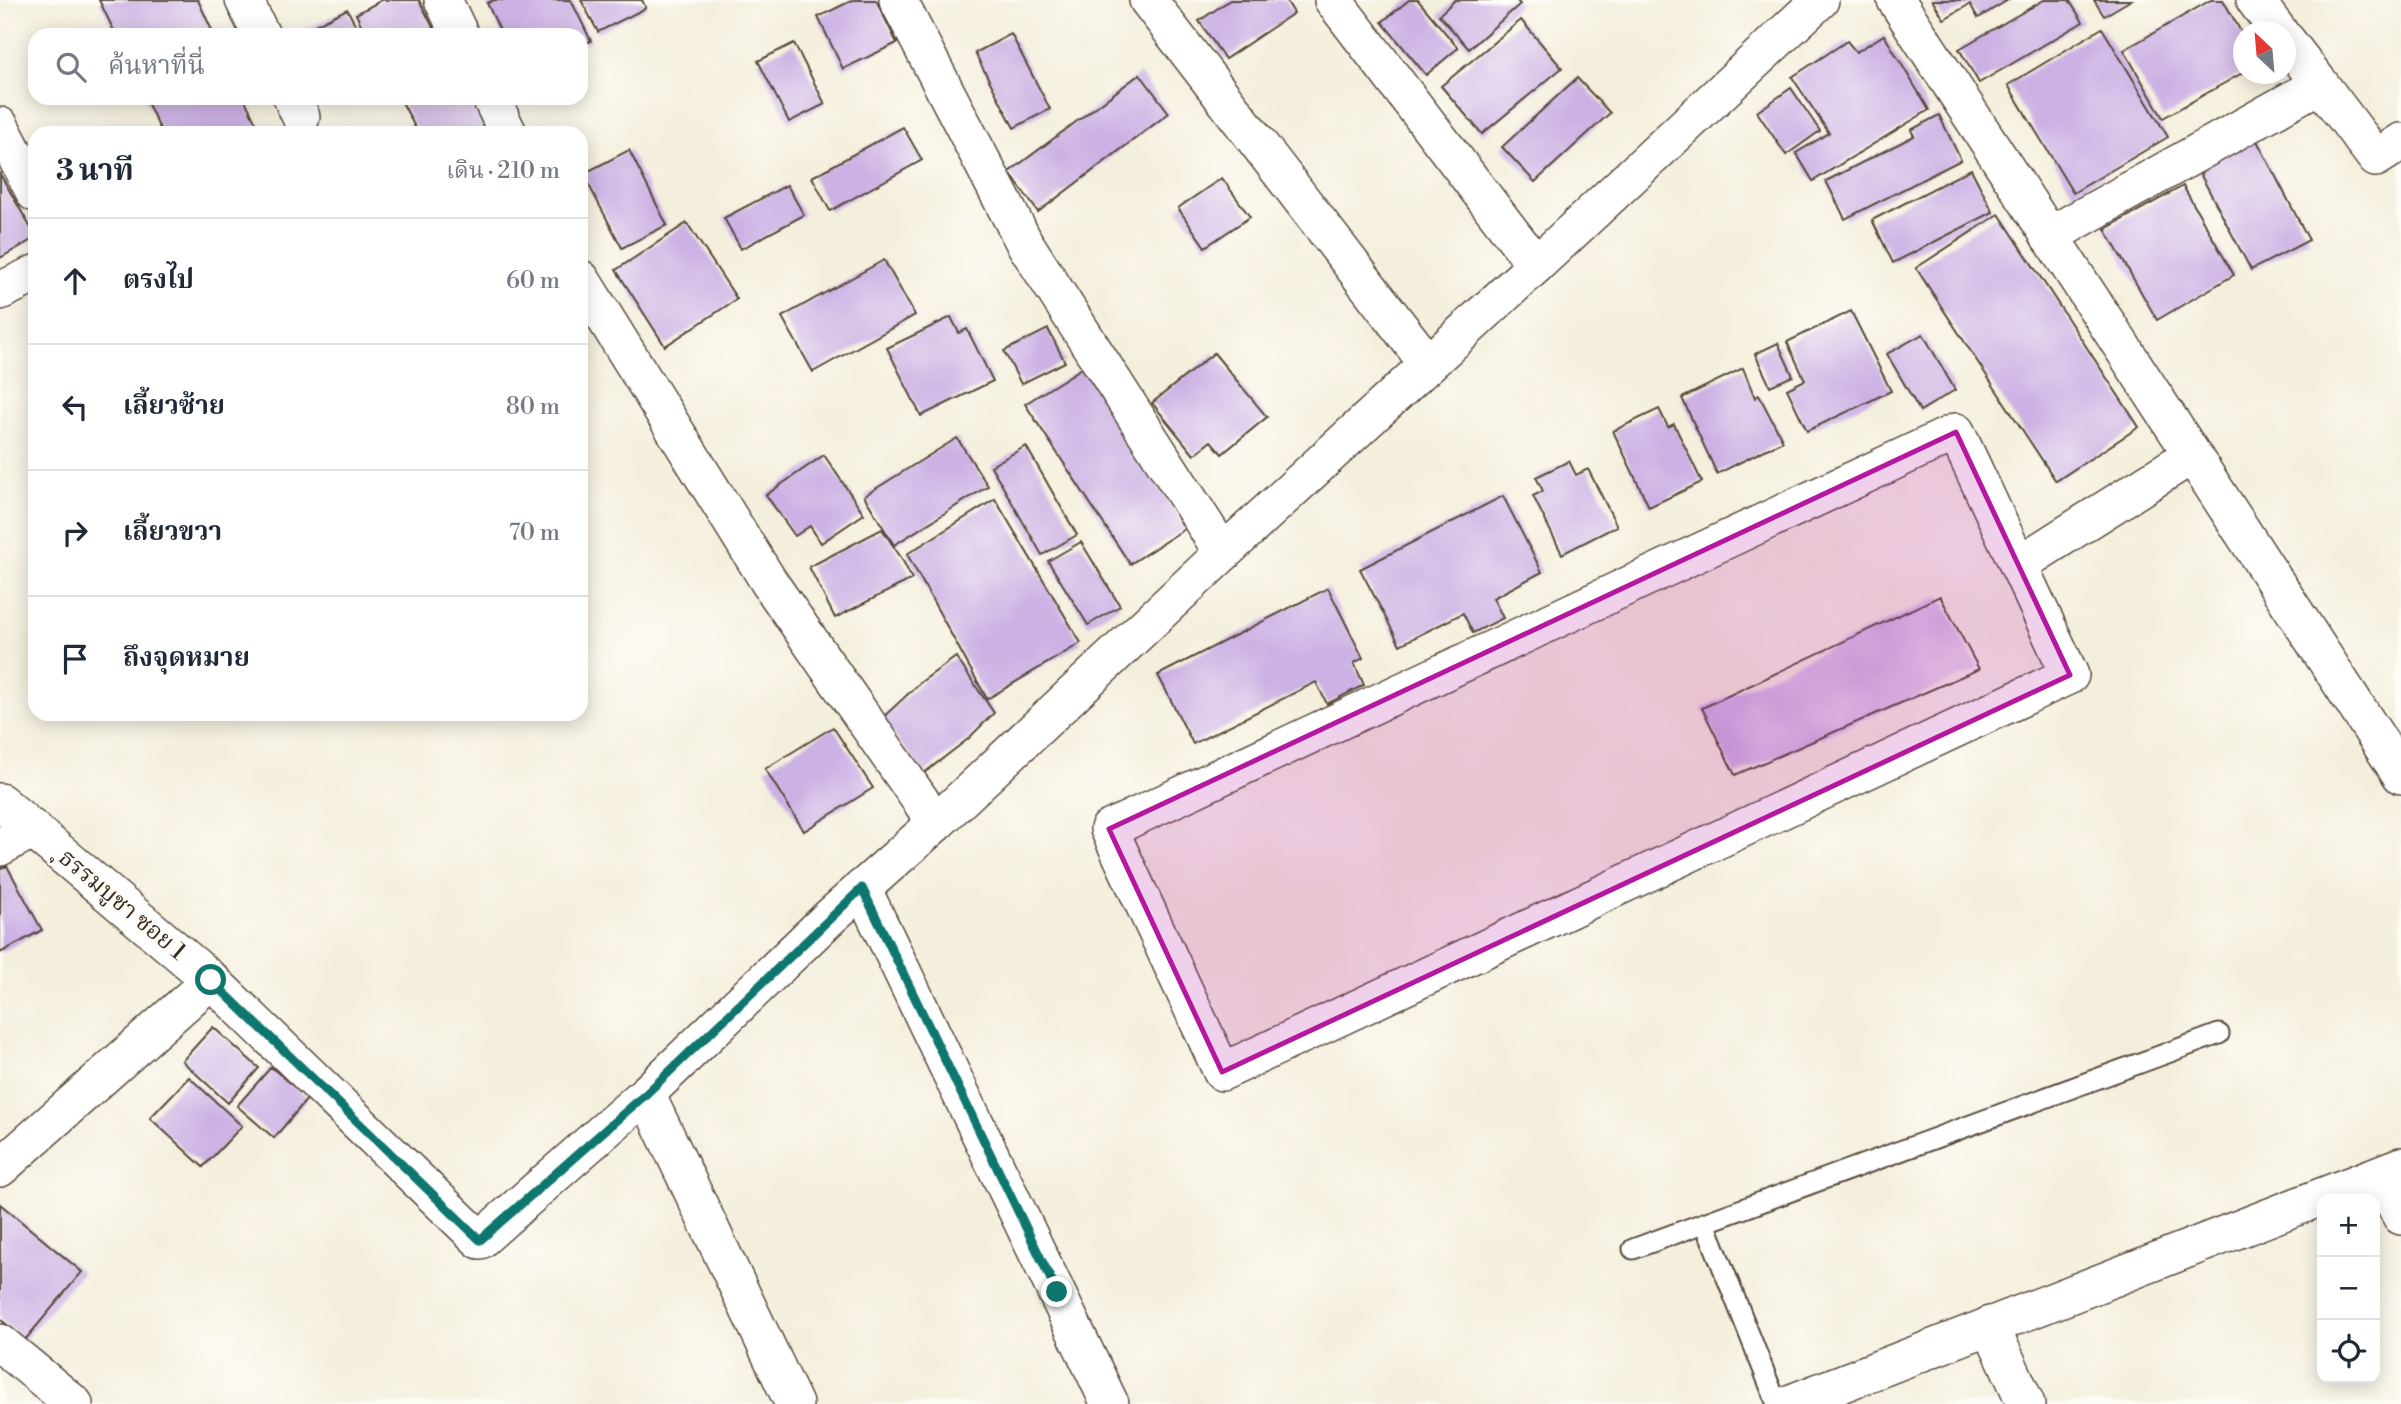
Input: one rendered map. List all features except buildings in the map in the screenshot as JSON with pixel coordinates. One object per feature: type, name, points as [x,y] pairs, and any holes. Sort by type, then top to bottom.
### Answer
[{"type":"street","points":[[244,0],[258,28]]},
{"type":"street","points":[[443,0],[457,28]]},
{"type":"street","points":[[898,0],[1024,242],[1223,553]]},
{"type":"street","points":[[1148,0],[1428,364]]},
{"type":"street","points":[[1333,0],[1536,265]]},
{"type":"street","points":[[794,1404],[646,1094],[862,888],[936,823],[1820,0]]},
{"type":"street","points":[[1896,0],[2401,775]]},
{"type":"street","points":[[2255,0],[2271,21]]},
{"type":"street","points":[[2296,53],[2376,158],[2401,142]]},
{"type":"street","points":[[2049,236],[2320,84]]},
{"type":"street","points":[[494,105],[505,126]]},
{"type":"street","points":[[0,126],[28,180]]},
{"type":"street","points":[[0,291],[28,277]]},
{"type":"street","points":[[588,290],[769,582],[936,823]]},
{"type":"street","points":[[1956,432],[2018,565],[2070,675],[1222,1072],[1109,829],[1956,432]]},
{"type":"street","points":[[2018,565],[2192,455]]},
{"type":"street","name":"ุธรรมบูชา ซอย 1","points":[[0,802],[211,980],[480,1240],[646,1094]]},
{"type":"street","points":[[0,847],[33,829]]},
{"type":"street","points":[[862,888],[1110,1404]]},
{"type":"street","points":[[0,1168],[211,980]]},
{"type":"street","points":[[1789,1404],[2390,1171],[2401,1216]]},
{"type":"street","points":[[1990,1325],[2026,1404]]},
{"type":"street","points":[[0,1343],[74,1404]]},
{"type":"lane","points":[[1633,1249],[2219,1034]]},
{"type":"lane","points":[[1705,1223],[1777,1404]]},
{"type":"highlighted area","points":[[1956,432],[2070,675],[1222,1072],[1109,829]]},
{"type":"route","points":[[211,980],[480,1240],[646,1094],[862,888],[1057,1292]]}]
